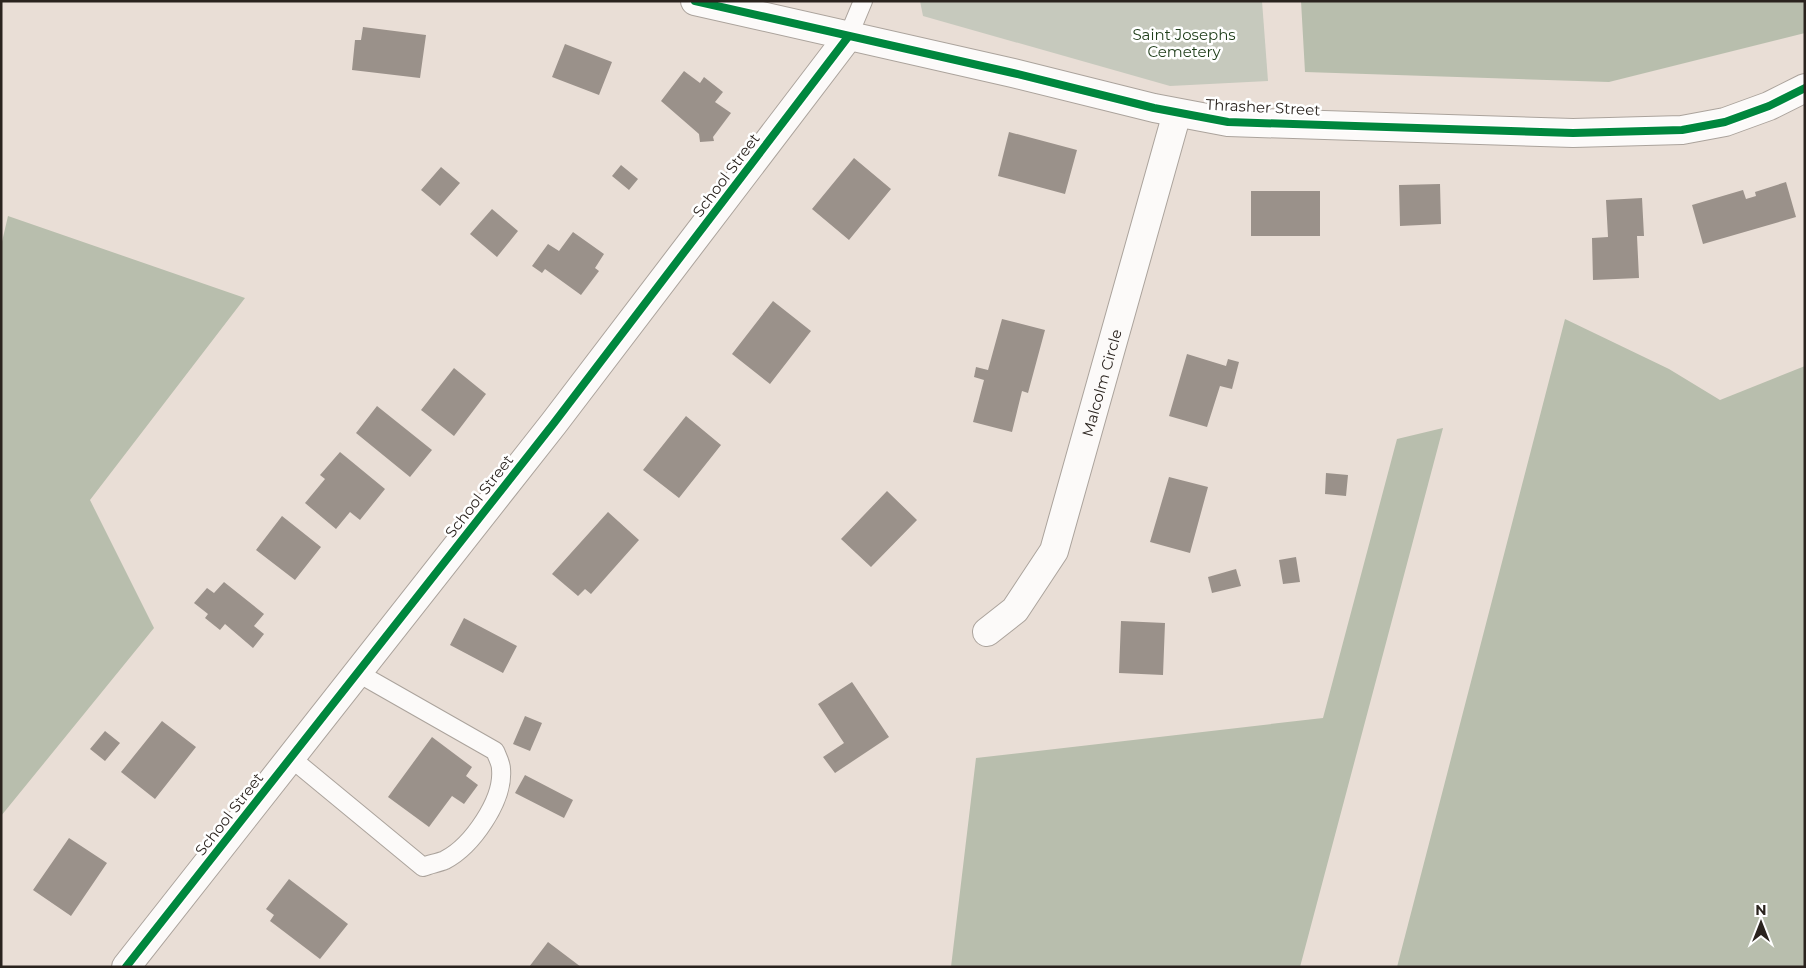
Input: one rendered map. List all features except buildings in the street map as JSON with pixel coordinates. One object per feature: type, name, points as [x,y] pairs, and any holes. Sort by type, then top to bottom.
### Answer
[{"type":"street","name":"Thrasher Street","points":[[695,1],[1013,73],[1177,113],[1228,122],[1572,133],[1682,130],[1725,122],[1769,106],[1805,88]]},
{"type":"street","name":"School Street","points":[[126,967],[554,423],[848,37]]},
{"type":"street","name":"Malcolm Circle","points":[[988,632],[1015,610],[1054,551],[1177,113]]},
{"type":"lane","points":[[848,37],[863,1]]},
{"type":"lane","points":[[290,758],[423,867],[445,860],[469,841],[489,815],[499,790],[501,769],[495,751],[358,673]]},
{"type":"green space","name":"Saint Josephs Cemetery","points":[[920,1],[1262,1],[1268,81],[1170,86],[923,16]]},
{"type":"green space","points":[[1301,1],[1805,1],[1805,33],[1609,82],[1305,72]]},
{"type":"green space","points":[[8,216],[245,298],[90,500],[154,628],[1,816],[1,246]]},
{"type":"green space","points":[[1565,319],[1669,369],[1720,400],[1805,366],[1805,967],[1397,967]]},
{"type":"green space","points":[[1443,428],[1300,967],[951,967],[976,758],[1323,718],[1397,439]]},
{"type":"cycle path","points":[[695,1],[1013,73],[1154,108],[1228,122],[1573,133],[1682,130],[1725,122],[1769,106],[1805,88]]},
{"type":"cycle path","points":[[126,967],[554,423],[848,37]]}]
